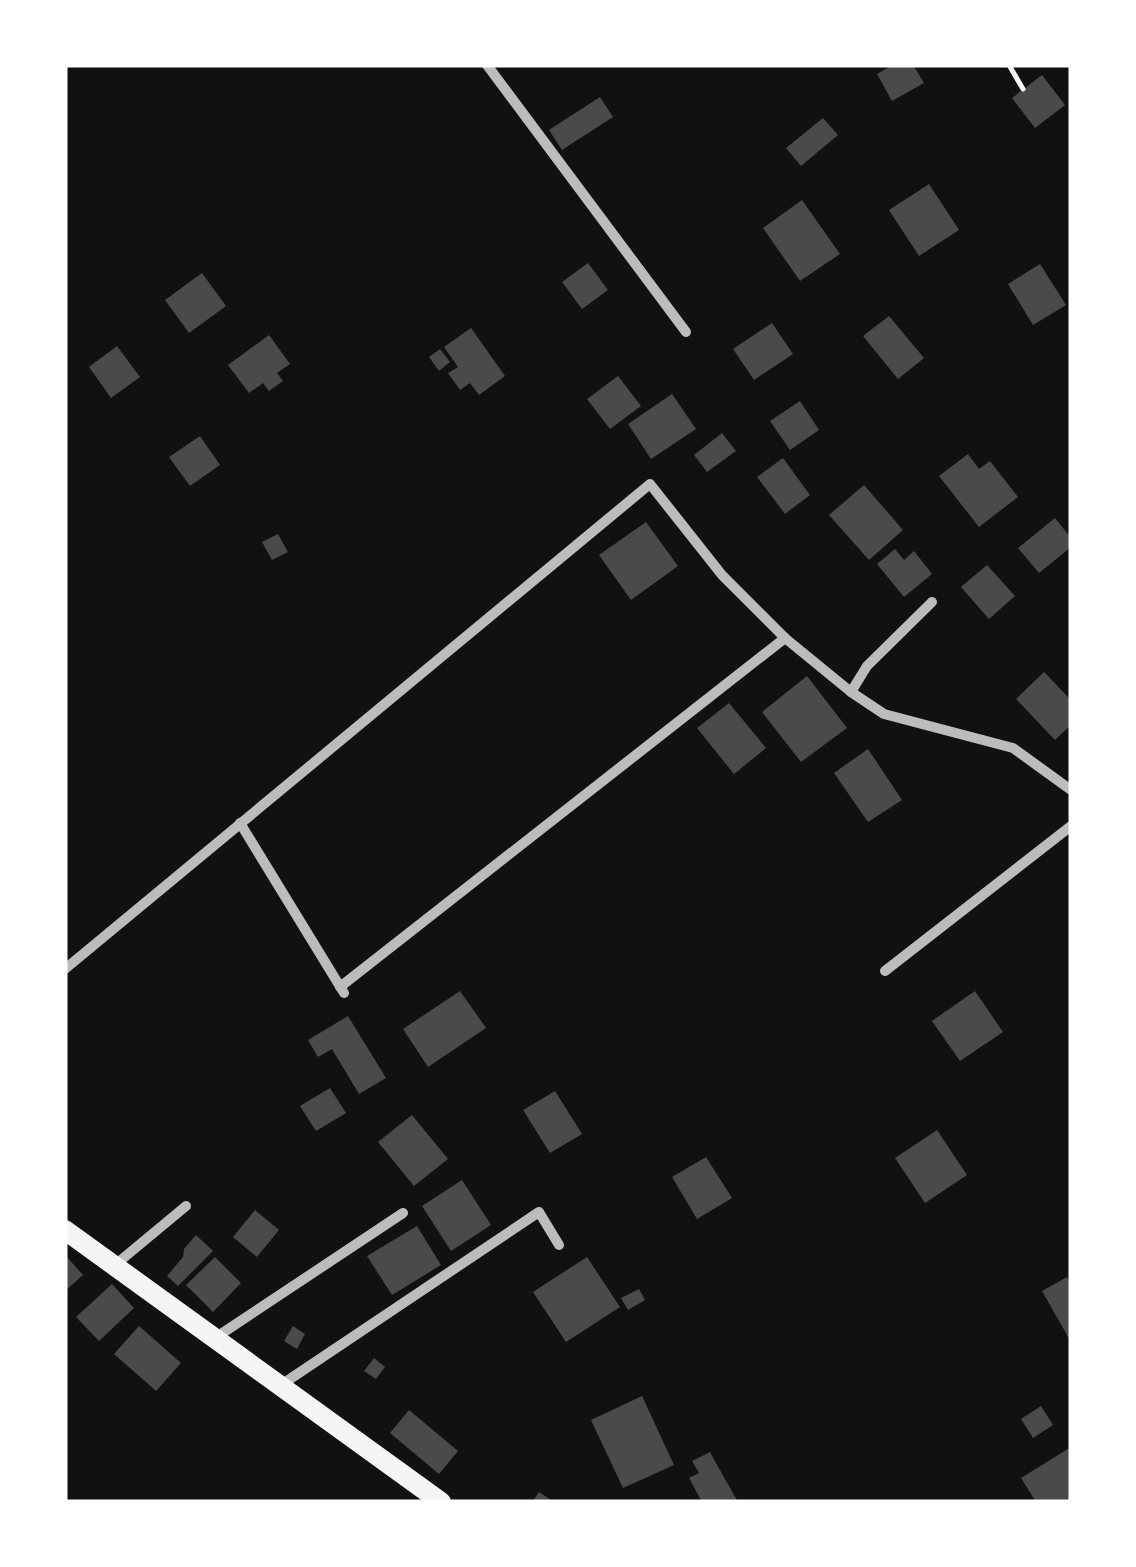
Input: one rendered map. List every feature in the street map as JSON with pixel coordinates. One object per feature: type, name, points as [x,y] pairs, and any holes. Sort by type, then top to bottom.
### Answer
[{"type":"main road","points":[[65,1230],[441,1502]]},
{"type":"street","points":[[487,65],[686,332]]},
{"type":"street","points":[[65,969],[650,484],[722,574],[785,638],[851,692],[884,714],[1013,748],[1071,790]]},
{"type":"street","points":[[851,692],[867,666],[932,602]]},
{"type":"street","points":[[240,823],[342,990],[785,638]]},
{"type":"street","points":[[885,971],[1071,826]]},
{"type":"street","points":[[114,1266],[186,1206]]},
{"type":"street","points":[[281,1385],[539,1212],[559,1244]]},
{"type":"street","points":[[215,1338],[403,1213]]},
{"type":"path","points":[[1009,65],[1023,89]]},
{"type":"building","points":[[893,65],[913,65],[924,83],[892,101],[877,74]]},
{"type":"building","points":[[1042,75],[1065,105],[1035,128],[1012,98]]},
{"type":"building","points":[[600,97],[613,117],[562,150],[549,130]]},
{"type":"building","points":[[823,118],[838,135],[801,166],[786,148]]},
{"type":"building","points":[[929,184],[959,230],[919,256],[889,210]]},
{"type":"building","points":[[802,200],[840,254],[800,281],[763,228]]},
{"type":"building","points":[[588,263],[608,290],[582,309],[562,282]]},
{"type":"building","points":[[1040,264],[1066,305],[1033,325],[1008,284]]},
{"type":"building","points":[[202,273],[226,306],[189,333],[165,300]]},
{"type":"building","points":[[889,316],[924,358],[898,379],[863,336]]},
{"type":"building","points":[[772,323],[793,354],[754,380],[733,349]]},
{"type":"building","points":[[471,328],[505,376],[479,395],[470,383],[460,390],[448,373],[458,367],[444,347]]},
{"type":"building","points":[[269,335],[290,364],[277,373],[283,381],[269,391],[263,383],[249,393],[228,365]]},
{"type":"building","points":[[117,346],[140,377],[111,398],[89,367]]},
{"type":"building","points":[[440,349],[450,362],[439,371],[429,357]]},
{"type":"building","points":[[618,376],[641,406],[610,429],[587,399]]},
{"type":"building","points":[[672,394],[696,429],[651,459],[628,424]]},
{"type":"building","points":[[800,401],[819,430],[790,450],[770,421]]},
{"type":"building","points":[[722,433],[736,451],[707,472],[694,455]]},
{"type":"building","points":[[200,436],[220,465],[190,486],[169,457]]},
{"type":"building","points":[[968,454],[979,469],[990,461],[1018,497],[979,527],[939,476]]},
{"type":"building","points":[[783,458],[810,495],[785,514],[757,477]]},
{"type":"building","points":[[864,485],[903,530],[869,560],[829,515]]},
{"type":"building","points":[[1055,518],[1071,538],[1071,547],[1039,573],[1018,548]]},
{"type":"building","points":[[646,522],[678,566],[631,600],[599,555]]},
{"type":"building","points":[[278,534],[288,552],[272,560],[262,542]]},
{"type":"building","points":[[895,549],[904,560],[914,551],[932,574],[904,597],[877,564]]},
{"type":"building","points":[[987,565],[1015,596],[989,619],[961,587]]},
{"type":"building","points":[[1044,672],[1071,700],[1071,725],[1055,740],[1016,699]]},
{"type":"building","points":[[807,676],[847,728],[801,762],[762,712]]},
{"type":"building","points":[[729,703],[766,748],[734,774],[697,728]]},
{"type":"building","points":[[868,749],[902,800],[868,822],[834,773]]},
{"type":"building","points":[[460,991],[486,1028],[428,1067],[403,1029]]},
{"type":"building","points":[[975,991],[1003,1032],[960,1061],[932,1021]]},
{"type":"building","points":[[348,1016],[386,1078],[359,1094],[332,1049],[318,1057],[308,1040]]},
{"type":"building","points":[[330,1088],[346,1113],[316,1131],[300,1106]]},
{"type":"building","points":[[555,1091],[582,1134],[550,1153],[523,1110]]},
{"type":"building","points":[[412,1115],[448,1159],[414,1186],[378,1142]]},
{"type":"building","points":[[937,1130],[967,1175],[925,1203],[895,1158]]},
{"type":"building","points":[[706,1157],[732,1198],[697,1219],[672,1177]]},
{"type":"building","points":[[462,1180],[491,1225],[451,1251],[422,1206]]},
{"type":"building","points":[[255,1210],[279,1230],[257,1257],[233,1237]]},
{"type":"building","points":[[417,1226],[441,1265],[392,1295],[367,1256]]},
{"type":"building","points":[[196,1235],[213,1251],[178,1286],[167,1276]]},
{"type":"building","points":[[65,1255],[83,1275],[65,1291]]},
{"type":"building","points":[[215,1257],[241,1283],[213,1312],[186,1285]]},
{"type":"building","points":[[587,1257],[620,1307],[566,1342],[533,1292]]},
{"type":"building","points":[[1067,1277],[1071,1284],[1071,1342],[1042,1291]]},
{"type":"building","points":[[112,1284],[134,1308],[99,1341],[76,1317]]},
{"type":"building","points":[[639,1289],[645,1300],[628,1310],[621,1298]]},
{"type":"building","points":[[139,1326],[181,1363],[156,1391],[114,1354]]},
{"type":"building","points":[[293,1326],[305,1334],[297,1349],[284,1341]]},
{"type":"building","points":[[374,1358],[385,1367],[376,1379],[364,1371]]},
{"type":"building","points":[[642,1396],[674,1465],[623,1488],[591,1420]]},
{"type":"building","points":[[1041,1406],[1053,1425],[1033,1438],[1021,1419]]},
{"type":"building","points":[[409,1410],[458,1451],[439,1474],[390,1433]]},
{"type":"building","points":[[1071,1447],[1071,1502],[1036,1502],[1021,1478]]},
{"type":"building","points":[[710,1452],[738,1502],[702,1502],[689,1478],[699,1473],[692,1461]]},
{"type":"building","points":[[539,1492],[554,1502],[532,1502]]}]
